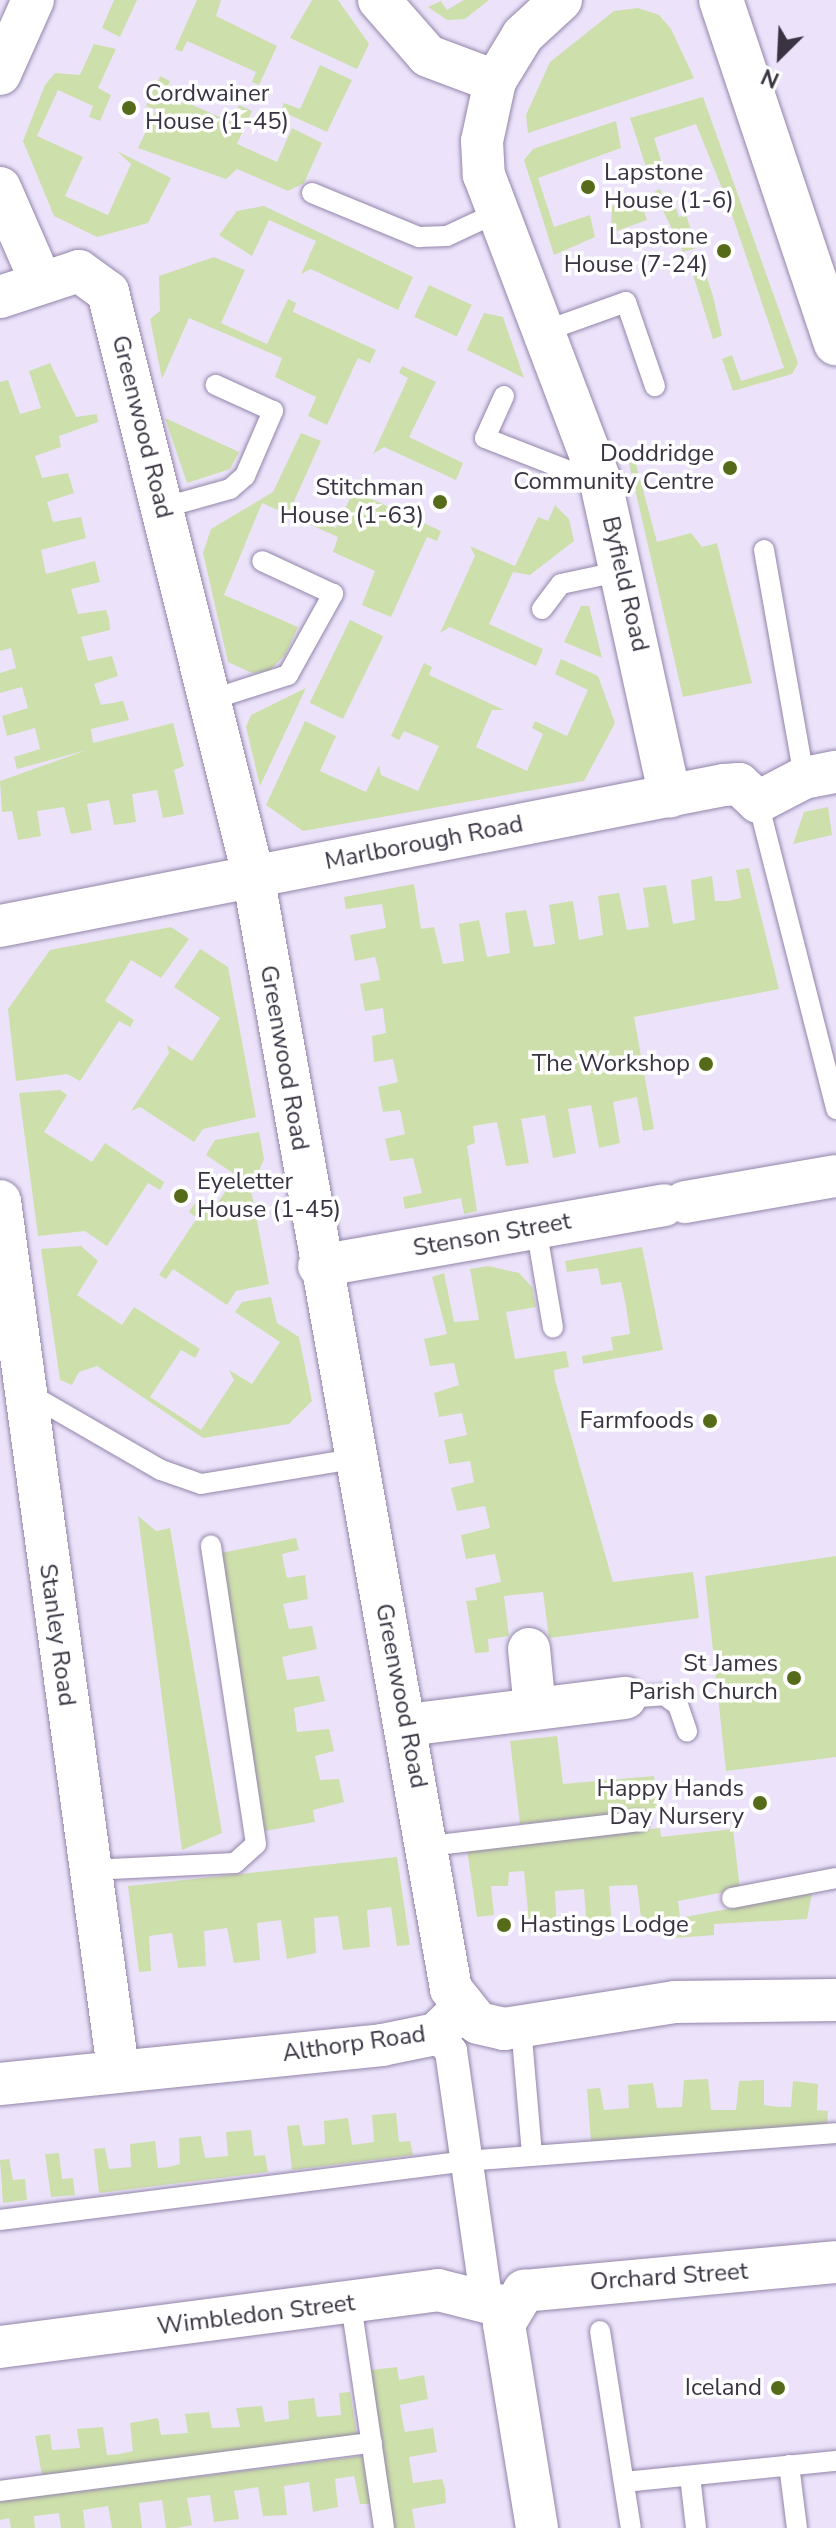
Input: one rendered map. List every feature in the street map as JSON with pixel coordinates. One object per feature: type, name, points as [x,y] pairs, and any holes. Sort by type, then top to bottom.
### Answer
[{"type":"main road","points":[[721,0],[833,322]]},
{"type":"street","points":[[0,74],[33,0]]},
{"type":"street","points":[[379,0],[428,56],[495,81]]},
{"type":"street","name":"Byfield Road","points":[[561,0],[523,35],[495,81],[482,141],[494,214],[545,331],[601,483],[670,797]]},
{"type":"street","points":[[0,297],[60,276],[3,205]]},
{"type":"street","name":"Greenwood Road","points":[[60,276],[108,292],[253,875],[354,1459],[430,1846],[451,1989],[451,2051],[465,2161],[504,2324],[537,2528]]},
{"type":"street","points":[[758,802],[820,775]]},
{"type":"street","name":"Marlborough Road","points":[[0,926],[739,784],[758,802]]},
{"type":"street","name":"Stenson Street","points":[[319,1266],[836,1176]]},
{"type":"street","name":"Stanley Road","points":[[0,1201],[23,1390],[118,2069]]},
{"type":"street","points":[[529,1649],[535,1709]]},
{"type":"street","points":[[407,1725],[625,1698]]},
{"type":"street","points":[[449,2021],[521,2026],[675,2002],[836,2000]]},
{"type":"street","name":"Althorp Road","points":[[0,2084],[449,2021]]},
{"type":"street","name":"Orchard Street","points":[[498,2303],[547,2285],[836,2262]]},
{"type":"street","name":"Wimbledon Street","points":[[0,2347],[351,2304],[438,2290],[498,2303]]},
{"type":"lane","points":[[312,193],[419,237],[447,236],[494,214]]},
{"type":"lane","points":[[545,331],[626,302],[655,386]]},
{"type":"lane","points":[[162,508],[230,489],[251,463],[273,411],[216,385]]},
{"type":"lane","points":[[504,396],[485,438],[601,483]]},
{"type":"lane","points":[[764,550],[820,775]]},
{"type":"lane","points":[[210,700],[288,675],[333,594],[262,561]]},
{"type":"lane","points":[[542,609],[561,584],[622,571]]},
{"type":"lane","points":[[758,802],[836,1109]]},
{"type":"lane","points":[[536,1227],[553,1328]]},
{"type":"lane","points":[[23,1390],[161,1470],[201,1484],[354,1459]]},
{"type":"lane","points":[[90,1870],[235,1863],[256,1844],[211,1545]]},
{"type":"lane","points":[[625,1698],[664,1695],[678,1705],[687,1731]]},
{"type":"lane","points":[[430,1846],[639,1821]]},
{"type":"lane","points":[[732,1898],[836,1878]]},
{"type":"lane","points":[[521,2026],[532,2155]]},
{"type":"lane","points":[[0,2220],[465,2161],[836,2133]]},
{"type":"lane","points":[[351,2304],[384,2528]]},
{"type":"lane","points":[[600,2331],[631,2528]]},
{"type":"lane","points":[[0,2491],[372,2443]]},
{"type":"lane","points":[[624,2482],[836,2461]]},
{"type":"lane","points":[[789,2465],[797,2528]]},
{"type":"lane","points":[[690,2476],[696,2528]]},
{"type":"green space","points":[[114,0],[137,0],[120,37],[102,28]]},
{"type":"green space","points":[[197,0],[221,0],[216,16],[277,46],[259,85],[252,82],[256,72],[187,41],[182,52],[175,49]]},
{"type":"green space","points":[[312,0],[338,0],[369,44],[357,69],[290,38]]},
{"type":"green space","points":[[464,0],[489,0],[465,19],[447,20],[428,7],[441,1],[447,10]]},
{"type":"green space","points":[[638,8],[659,15],[671,29],[694,78],[528,133],[526,115],[550,62],[614,11]]},
{"type":"green space","points":[[94,44],[116,49],[98,88],[111,95],[100,121],[89,117],[93,106],[58,90],[37,136],[83,157],[65,196],[108,215],[131,164],[117,151],[171,178],[148,223],[97,237],[54,216],[23,141],[45,85],[55,73],[80,75]]},
{"type":"green space","points":[[320,65],[352,80],[327,132],[281,111],[284,103],[300,109]]},
{"type":"green space","points":[[160,76],[170,81],[165,93],[231,122],[239,105],[252,111],[237,144],[277,162],[292,128],[322,143],[304,183],[288,191],[237,169],[226,179],[138,148],[156,110],[146,106]]},
{"type":"green space","points":[[703,97],[798,363],[792,374],[733,391],[722,359],[732,355],[741,381],[784,368],[728,203],[696,124],[654,138],[664,170],[649,176],[630,118]]},
{"type":"green space","points":[[616,121],[621,148],[538,178],[554,227],[590,215],[595,237],[554,255],[524,160],[533,149]]},
{"type":"green space","points":[[660,189],[663,197],[671,194],[679,217],[686,215],[697,248],[683,252],[654,192]]},
{"type":"green space","points":[[639,196],[647,220],[611,233],[612,206]]},
{"type":"green space","points":[[264,206],[413,277],[398,310],[311,269],[301,274],[316,241],[269,220],[252,256],[219,235],[237,211]]},
{"type":"green space","points":[[214,257],[245,270],[221,323],[267,344],[288,299],[296,303],[293,312],[376,350],[370,363],[358,358],[327,425],[308,416],[316,397],[275,377],[282,358],[189,318],[162,379],[150,319],[160,311],[159,276]]},
{"type":"green space","points":[[690,265],[694,275],[705,272],[722,336],[713,339]]},
{"type":"green space","points":[[429,285],[472,305],[457,337],[414,317]]},
{"type":"green space","points":[[484,313],[503,317],[524,378],[467,350]]},
{"type":"green space","points":[[50,363],[76,417],[97,414],[98,422],[59,436],[61,447],[35,456],[42,478],[68,473],[74,493],[47,502],[53,522],[81,517],[86,538],[41,550],[46,574],[95,561],[100,582],[71,589],[78,614],[106,610],[109,619],[110,630],[81,637],[88,661],[112,656],[118,676],[94,684],[101,705],[123,701],[129,720],[91,729],[93,743],[173,723],[184,766],[174,770],[184,814],[163,818],[157,790],[132,794],[136,822],[114,825],[109,800],[87,804],[92,830],[71,834],[64,807],[37,811],[41,836],[18,840],[12,811],[2,812],[0,781],[87,750],[17,769],[14,757],[40,749],[35,728],[7,736],[2,716],[28,708],[22,687],[0,693],[0,673],[16,668],[11,648],[0,651],[0,382],[8,380],[20,414],[41,408],[29,371]]},
{"type":"green space","points":[[402,366],[436,382],[409,437],[463,463],[456,480],[384,447],[373,454],[408,378],[399,373]]},
{"type":"green space","points":[[165,418],[239,452],[230,469],[187,483]]},
{"type":"green space","points":[[301,433],[321,441],[291,508],[336,528],[359,479],[370,484],[365,496],[441,531],[437,541],[427,537],[391,617],[362,605],[375,571],[333,552],[338,537],[262,503],[224,595],[298,627],[285,655],[269,671],[252,673],[228,662],[203,553],[211,529],[273,492]]},
{"type":"green space","points":[[632,449],[657,542],[691,533],[702,547],[717,543],[752,683],[683,697],[626,450]]},
{"type":"green space","points":[[555,505],[569,519],[574,541],[530,575],[513,572],[489,624],[543,649],[536,666],[450,627],[440,633],[475,556],[470,546],[515,566],[538,517],[548,521]]},
{"type":"green space","points":[[581,606],[589,606],[602,658],[564,642]]},
{"type":"green space","points":[[350,620],[383,636],[343,719],[310,703]]},
{"type":"green space","points":[[561,659],[598,676],[615,723],[584,781],[303,831],[266,805],[305,721],[336,736],[320,771],[366,792],[379,765],[381,775],[418,791],[439,746],[404,731],[399,740],[391,736],[424,663],[432,667],[429,675],[504,710],[492,710],[476,747],[527,771],[543,734],[532,728],[535,721],[567,736],[588,690],[555,674]]},
{"type":"green space","points":[[306,688],[260,786],[246,727],[251,715]]},
{"type":"green space","points":[[828,807],[832,835],[793,844],[804,812]]},
{"type":"green space","points":[[749,868],[779,989],[634,1017],[654,1129],[643,1131],[637,1097],[613,1102],[620,1143],[599,1148],[591,1105],[568,1109],[576,1153],[553,1158],[545,1115],[521,1119],[529,1163],[506,1166],[497,1122],[473,1126],[475,1143],[467,1146],[477,1211],[464,1214],[461,1198],[405,1209],[403,1197],[422,1193],[413,1158],[390,1161],[385,1139],[405,1134],[400,1110],[383,1112],[378,1087],[398,1082],[393,1059],[374,1062],[372,1036],[386,1033],[383,1008],[365,1011],[360,984],[380,980],[378,968],[375,957],[355,961],[350,935],[386,928],[382,904],[346,909],[344,897],[414,884],[421,929],[434,927],[443,964],[464,961],[459,924],[479,920],[487,957],[510,953],[505,913],[526,910],[534,947],[555,944],[549,905],[560,903],[573,901],[579,940],[603,935],[598,896],[619,893],[627,930],[649,927],[643,888],[666,885],[673,924],[695,920],[691,880],[712,876],[715,901],[728,901],[741,898],[736,870]]},
{"type":"green space","points":[[171,927],[189,939],[161,978],[131,960],[105,1001],[134,1020],[130,1027],[119,1021],[80,1081],[67,1074],[16,1081],[8,1009],[50,950]]},
{"type":"green space","points":[[200,949],[228,967],[256,1117],[203,1129],[194,1142],[140,1107],[131,1111],[169,1053],[167,1045],[192,1061],[220,1018],[174,987]]},
{"type":"green space","points":[[60,1090],[67,1095],[44,1132],[92,1162],[105,1143],[164,1182],[160,1190],[148,1183],[107,1246],[85,1231],[38,1236],[19,1093]]},
{"type":"green space","points":[[259,1132],[264,1159],[251,1190],[269,1284],[236,1291],[227,1305],[173,1269],[166,1279],[159,1275],[197,1218],[189,1212],[195,1203],[211,1213],[236,1175],[206,1155],[215,1140]]},
{"type":"green space","points":[[81,1246],[98,1261],[77,1295],[122,1325],[134,1307],[200,1349],[195,1358],[181,1350],[150,1397],[201,1430],[234,1380],[229,1370],[252,1384],[280,1342],[235,1312],[242,1302],[271,1297],[277,1323],[299,1337],[312,1401],[289,1424],[203,1438],[97,1366],[79,1372],[72,1385],[60,1380],[41,1249]]},
{"type":"green space","points":[[642,1247],[663,1350],[583,1364],[582,1356],[613,1350],[611,1337],[630,1334],[626,1306],[621,1282],[601,1285],[598,1268],[567,1272],[565,1261]]},
{"type":"green space","points":[[488,1266],[519,1273],[532,1287],[536,1307],[506,1312],[515,1359],[566,1351],[569,1367],[554,1370],[555,1380],[613,1582],[693,1572],[699,1618],[549,1638],[543,1592],[504,1596],[509,1636],[488,1639],[489,1652],[475,1653],[466,1601],[477,1600],[475,1588],[501,1582],[495,1554],[466,1559],[461,1535],[490,1528],[485,1506],[457,1511],[451,1488],[474,1482],[470,1461],[449,1464],[444,1440],[467,1435],[462,1413],[439,1417],[434,1393],[459,1385],[454,1363],[430,1366],[424,1339],[447,1334],[432,1277],[444,1273],[454,1322],[479,1320],[470,1269]]},
{"type":"green space","points":[[138,1516],[156,1531],[170,1528],[222,1833],[182,1850]]},
{"type":"green space","points":[[296,1538],[299,1550],[282,1554],[284,1565],[287,1578],[305,1575],[308,1599],[283,1604],[289,1629],[312,1626],[317,1649],[282,1657],[287,1680],[319,1676],[325,1701],[294,1708],[297,1732],[329,1729],[334,1751],[315,1756],[320,1780],[339,1779],[344,1802],[313,1810],[315,1822],[265,1831],[221,1553]]},
{"type":"green space","points":[[836,1556],[836,1757],[726,1771],[705,1576]]},
{"type":"green space","points":[[557,1736],[563,1784],[654,1776],[657,1810],[520,1824],[510,1741]]},
{"type":"green space","points":[[660,1828],[661,1837],[733,1829],[740,1889],[678,1901],[680,1918],[812,1893],[807,1919],[714,1924],[714,1935],[676,1938],[673,1923],[642,1925],[637,1885],[609,1886],[612,1928],[587,1931],[584,1889],[555,1891],[557,1932],[530,1933],[524,1871],[509,1872],[508,1886],[491,1886],[494,1915],[477,1917],[467,1850]]},
{"type":"green space","points":[[397,1857],[410,1945],[397,1946],[391,1907],[367,1910],[370,1947],[343,1950],[338,1916],[314,1918],[316,1953],[287,1959],[281,1920],[257,1923],[260,1960],[234,1963],[227,1928],[204,1931],[206,1966],[178,1968],[172,1933],[149,1936],[151,1971],[139,1972],[128,1886]]},
{"type":"green space","points":[[708,2079],[711,2110],[736,2110],[739,2081],[764,2080],[764,2105],[778,2107],[791,2107],[793,2081],[818,2084],[817,2110],[828,2111],[827,2126],[591,2142],[587,2089],[600,2088],[604,2110],[629,2108],[628,2085],[653,2083],[657,2108],[682,2107],[684,2080]]},
{"type":"green space","points":[[396,2113],[399,2142],[410,2141],[413,2155],[292,2170],[287,2126],[299,2125],[303,2146],[325,2144],[324,2121],[348,2118],[352,2145],[374,2142],[372,2115]]},
{"type":"green space","points":[[251,2130],[254,2156],[265,2155],[268,2172],[99,2193],[94,2149],[105,2148],[109,2169],[131,2167],[130,2144],[155,2141],[158,2168],[169,2167],[180,2164],[179,2138],[201,2136],[205,2158],[228,2156],[226,2132]]},
{"type":"green space","points":[[59,2153],[62,2179],[73,2178],[75,2195],[51,2197],[45,2154]]},
{"type":"green space","points":[[9,2159],[13,2180],[25,2179],[27,2200],[3,2203],[0,2160]]},
{"type":"green space","points":[[397,2367],[399,2380],[424,2375],[428,2399],[400,2405],[402,2418],[405,2432],[433,2428],[437,2452],[409,2457],[413,2483],[442,2479],[445,2489],[446,2503],[412,2509],[415,2528],[392,2528],[376,2420],[371,2370]]},
{"type":"green space","points":[[350,2392],[357,2435],[42,2476],[35,2436],[50,2434],[52,2450],[80,2448],[77,2429],[103,2427],[107,2455],[120,2454],[133,2451],[130,2423],[158,2418],[161,2435],[188,2433],[185,2414],[209,2412],[212,2428],[240,2427],[236,2408],[262,2406],[265,2422],[289,2419],[288,2401],[314,2398],[317,2417],[341,2415],[339,2393]]},
{"type":"green space","points":[[362,2456],[370,2504],[360,2504],[354,2476],[335,2479],[338,2507],[313,2512],[309,2482],[284,2486],[287,2515],[263,2516],[258,2487],[234,2491],[239,2519],[214,2522],[210,2495],[187,2498],[192,2525],[177,2528],[166,2528],[162,2500],[139,2503],[142,2528],[112,2528],[108,2506],[83,2510],[85,2528],[61,2528],[59,2513],[34,2516],[35,2528],[11,2528],[9,2518],[0,2520],[0,2501]]},
{"type":"place","name":"Cordwainer House (1-45)","points":[[129,108]]},
{"type":"place","name":"Lapstone House (1-6)","points":[[588,187]]},
{"type":"place","name":"Lapstone House (7-24)","points":[[724,251]]},
{"type":"place","name":"Doddridge Community Centre","points":[[730,468]]},
{"type":"place","name":"Stitchman House (1-63)","points":[[440,502]]},
{"type":"place","name":"The Workshop","points":[[706,1064]]},
{"type":"place","name":"Eyeletter House (1-45)","points":[[181,1196]]},
{"type":"place","name":"Farmfoods","points":[[710,1421]]},
{"type":"place","name":"St James Parish Church","points":[[794,1678]]},
{"type":"place","name":"Happy Hands Day Nursery","points":[[760,1803]]},
{"type":"place","name":"Hastings Lodge","points":[[504,1925]]},
{"type":"place","name":"Iceland","points":[[778,2388]]}]
